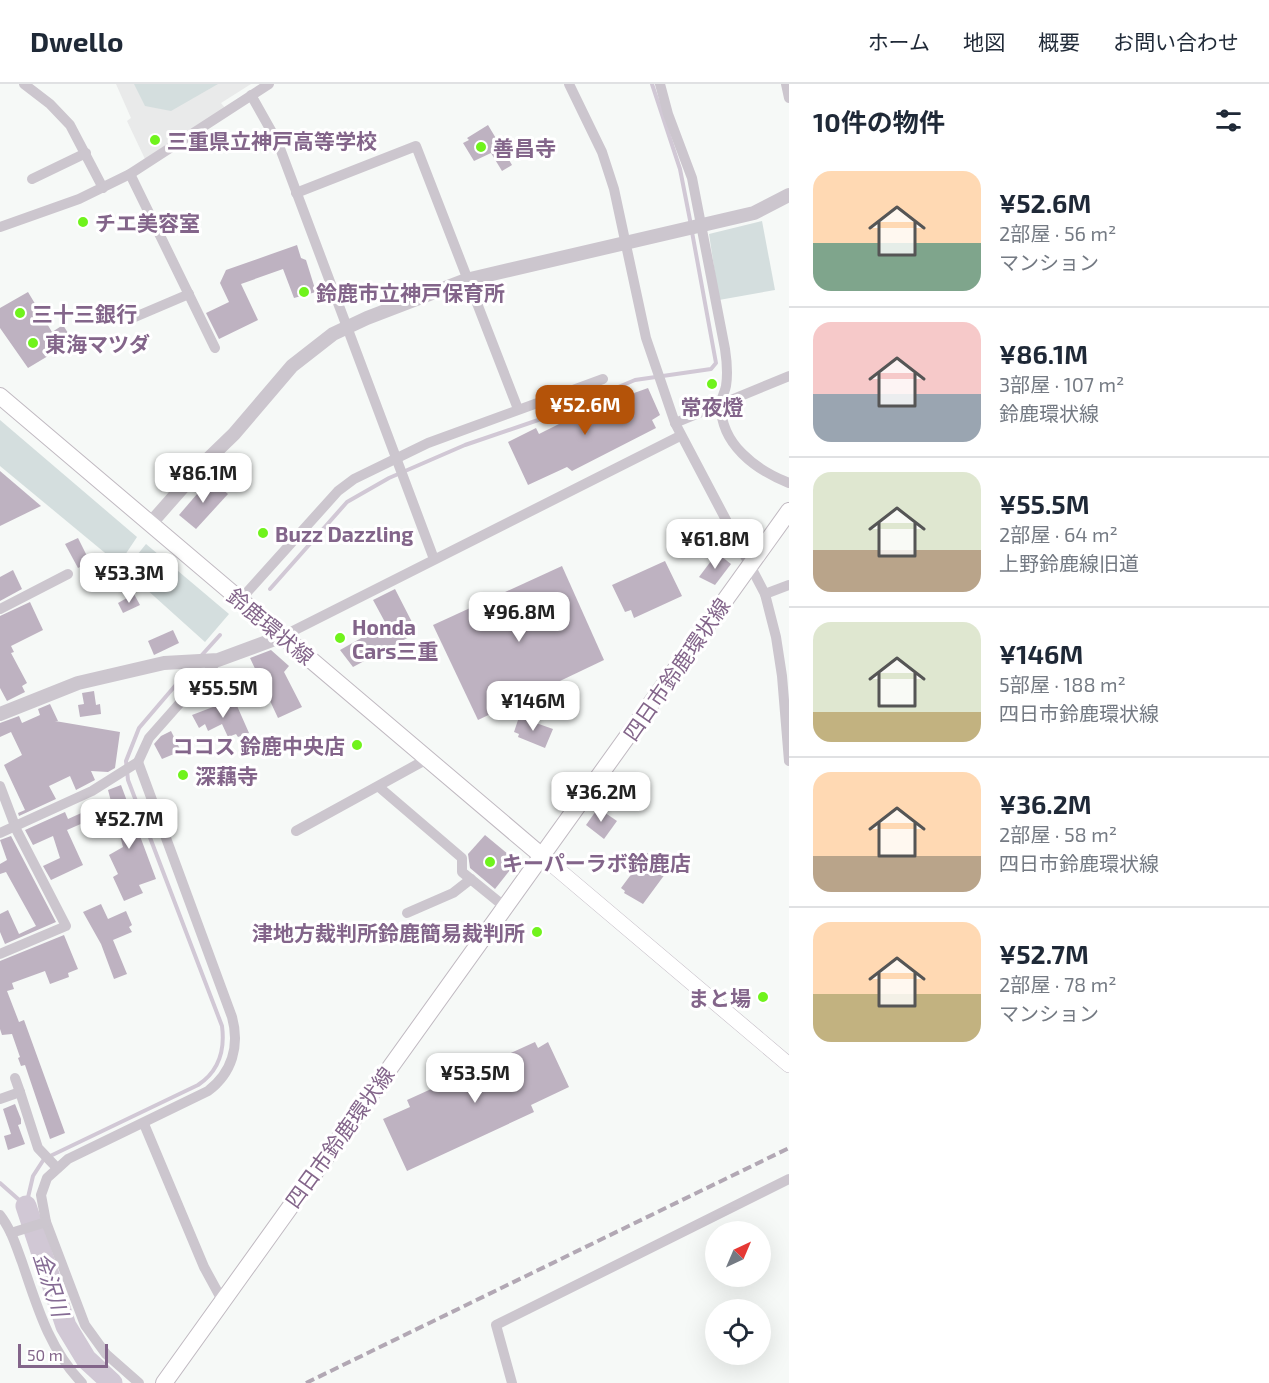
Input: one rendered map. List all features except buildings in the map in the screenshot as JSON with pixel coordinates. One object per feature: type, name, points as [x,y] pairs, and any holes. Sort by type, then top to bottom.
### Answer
[{"type":"main road","name":"鈴鹿環状線","points":[[0,396],[542,856]]},
{"type":"main road","name":"四日市鈴鹿環状線","points":[[164,1383],[789,511]]},
{"type":"main road","points":[[542,856],[789,1065]]},
{"type":"street","points":[[24,84],[64,117],[86,153],[103,188]]},
{"type":"street","points":[[1,223],[79,199],[130,174],[269,84]]},
{"type":"street","points":[[569,84],[602,152],[614,189],[660,385],[680,436],[765,594],[780,666],[789,761]]},
{"type":"street","points":[[660,84],[668,114],[692,178],[725,349],[726,386],[721,402],[722,417],[737,450],[763,470],[789,483]]},
{"type":"street","points":[[786,84],[789,98]]},
{"type":"street","points":[[251,95],[278,143],[406,478],[434,559]]},
{"type":"street","points":[[296,193],[416,146],[518,410]]},
{"type":"street","points":[[32,180],[86,153]]},
{"type":"street","points":[[130,174],[214,348]]},
{"type":"street","points":[[151,523],[204,463],[234,434],[292,366],[321,342],[348,327],[466,280],[765,209],[789,195]]},
{"type":"street","points":[[135,317],[189,294]]},
{"type":"street","points":[[675,423],[721,402],[789,376]]},
{"type":"street","points":[[240,600],[338,491],[354,479],[399,461],[428,443],[603,379]]},
{"type":"street","points":[[0,714],[54,691],[102,676],[164,663],[213,661],[283,636],[680,436]]},
{"type":"street","points":[[0,609],[68,574]]},
{"type":"street","points":[[765,594],[789,585]]},
{"type":"street","points":[[0,833],[92,791],[136,764],[149,738],[213,661]]},
{"type":"street","points":[[296,831],[427,759]]},
{"type":"street","points":[[136,764],[232,1017],[236,1037],[231,1062],[218,1084],[144,1124],[55,1166],[47,1178],[41,1195],[44,1222],[85,1325],[106,1354],[139,1383]]},
{"type":"street","points":[[0,786],[66,926],[1,950]]},
{"type":"street","points":[[379,787],[462,858],[462,872],[505,907]]},
{"type":"street","points":[[407,913],[453,893],[471,879]]},
{"type":"street","points":[[15,1078],[40,1151],[55,1166]]},
{"type":"street","points":[[0,1099],[20,1092]]},
{"type":"street","points":[[144,1124],[204,1267],[222,1300]]},
{"type":"street","points":[[512,1383],[496,1325],[789,1179]]},
{"type":"street","points":[[0,1215],[13,1232],[49,1338],[65,1366],[82,1383]]},
{"type":"street","points":[[13,1232],[44,1222]]},
{"type":"shaded area","name":"三重県立神戸高等学校","points":[[116,84],[251,84],[221,103],[225,108],[145,159],[127,121],[131,118]]},
{"type":"shaded area","points":[[134,84],[218,84],[171,111],[145,106]]},
{"type":"shaded area","points":[[762,221],[775,290],[719,300],[709,234]]},
{"type":"shaded area","points":[[0,420],[137,537],[121,561],[116,562],[0,466]]},
{"type":"shaded area","points":[[146,544],[229,614],[205,642],[125,570]]},
{"type":"waterway","points":[[652,84],[680,169],[691,225]]},
{"type":"waterway","points":[[270,589],[347,502],[389,478],[465,445],[547,417],[635,380],[711,369],[716,363],[692,232]]},
{"type":"waterway","points":[[201,656],[220,635]]},
{"type":"waterway","points":[[26,1206],[33,1176],[44,1159],[198,1085],[211,1073],[219,1059],[223,1035],[222,1026],[128,780],[126,761],[139,728],[192,666]]},
{"type":"waterway","points":[[0,1183],[26,1206]]},
{"type":"waterway","name":"金沢川","points":[[26,1206],[66,1326],[86,1359],[112,1383]]},
{"type":"railway","points":[[306,1383],[789,1148]]},
{"type":"place","name":"三重県立神戸高等学校","points":[[155,140]]},
{"type":"place","name":"善昌寺","points":[[481,147]]},
{"type":"place","name":"チエ美容室","points":[[83,222]]},
{"type":"place","name":"鈴鹿市立神戸保育所","points":[[304,292]]},
{"type":"place","name":"三十三銀行","points":[[20,313]]},
{"type":"place","name":"東海マツダ","points":[[33,343]]},
{"type":"place","name":"常夜燈","points":[[712,384]]},
{"type":"place","name":"Buzz Dazzling","points":[[263,533]]},
{"type":"place","name":"Honda Cars三重","points":[[340,638]]},
{"type":"place","name":"ココス 鈴鹿中央店","points":[[357,745]]},
{"type":"place","name":"深藕寺","points":[[183,775]]},
{"type":"place","name":"キーパーラボ鈴鹿店","points":[[490,862]]},
{"type":"place","name":"津地方裁判所鈴鹿簡易裁判所","points":[[537,932]]},
{"type":"place","name":"まと場","points":[[763,997]]}]
